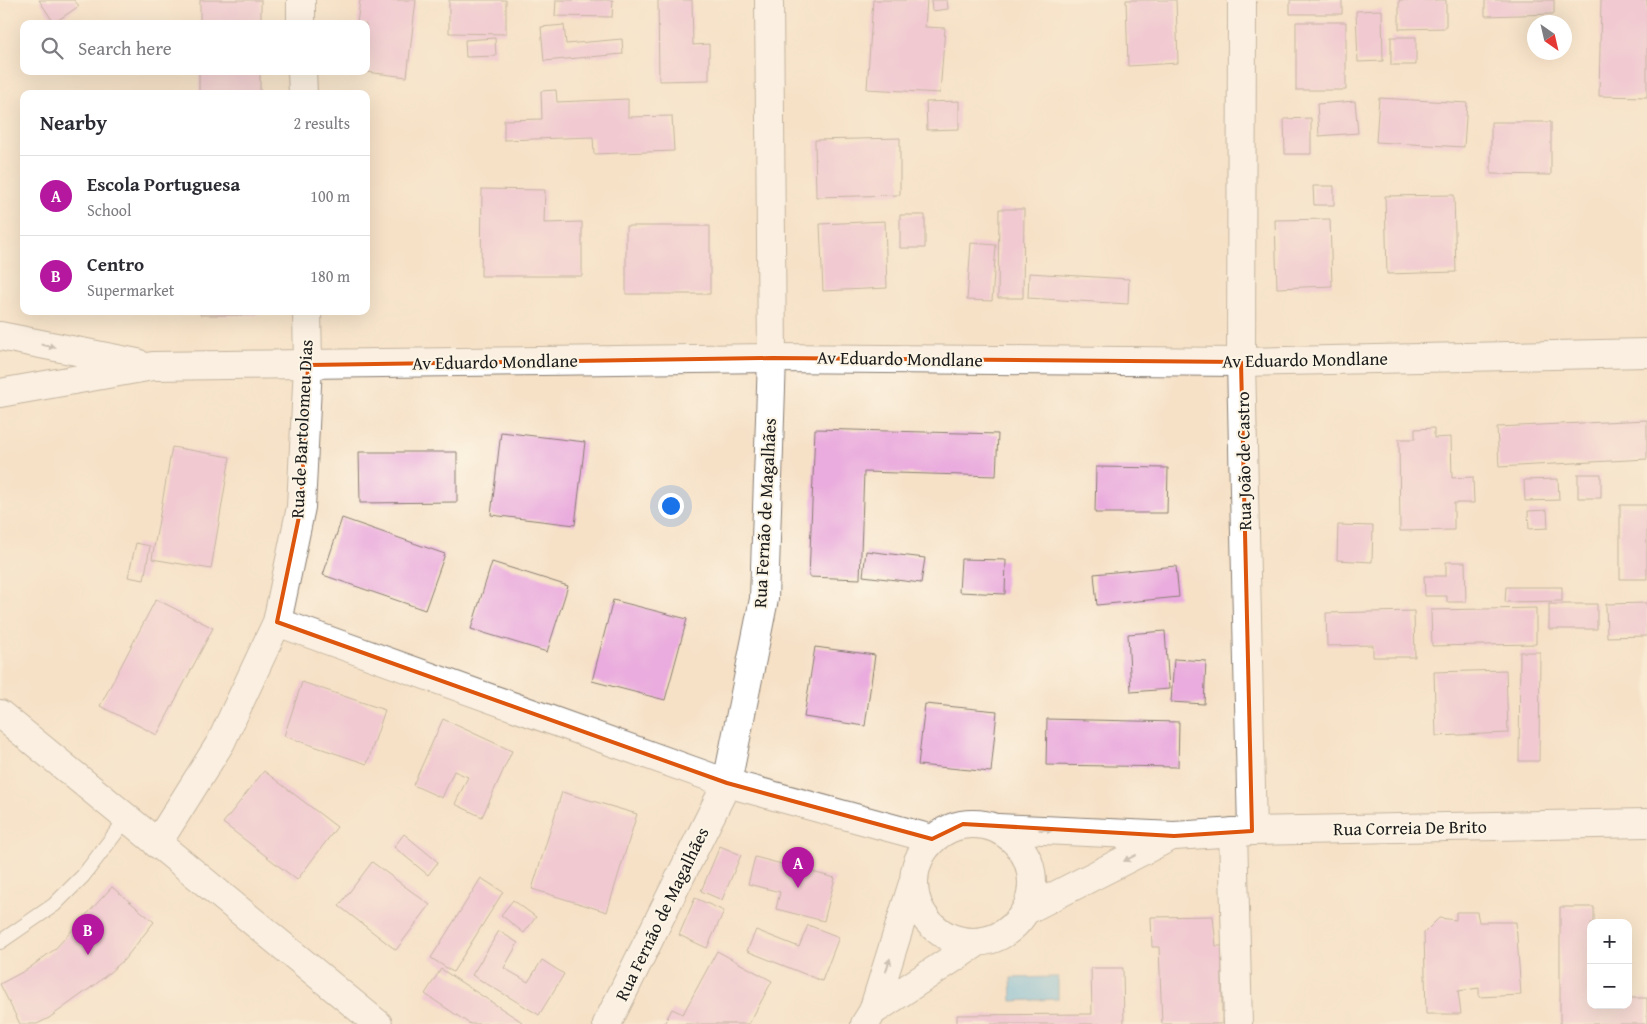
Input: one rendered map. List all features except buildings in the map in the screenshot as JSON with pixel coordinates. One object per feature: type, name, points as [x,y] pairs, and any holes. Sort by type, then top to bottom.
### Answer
[{"type":"street","points":[[301,0],[301,20]]},
{"type":"street","name":"Rua Fernão de Magalhães","points":[[607,1024],[727,783],[764,599],[772,358],[769,0]]},
{"type":"street","name":"Rua João de Castro","points":[[1238,1024],[1243,832],[1242,0]]},
{"type":"street","points":[[302,75],[302,90]]},
{"type":"street","name":"Rua de Bartolomeu Dias","points":[[158,844],[221,742],[277,622],[301,507],[308,365],[307,315]]},
{"type":"street","points":[[0,336],[153,366]]},
{"type":"street","name":"Av Eduardo Mondlane","points":[[153,366],[772,358],[1241,362],[1647,353]]},
{"type":"street","points":[[0,393],[153,366]]},
{"type":"street","points":[[277,622],[727,783],[932,839]]},
{"type":"street","points":[[0,714],[378,1024]]},
{"type":"street","points":[[869,1018],[913,883],[916,867],[922,852],[932,839],[947,829],[964,824],[981,824],[998,828],[1014,839],[1026,854],[1032,873],[1032,893],[1025,911],[1013,927],[997,938],[978,942],[958,941],[940,933],[926,920],[916,902],[913,883]]},
{"type":"street","name":"Rua Correia De Brito","points":[[998,828],[1174,836],[1243,832],[1647,824]]},
{"type":"street","points":[[1025,911],[1174,836]]},
{"type":"street","points":[[869,1018],[978,942]]},
{"type":"lane","points":[[0,942],[54,905],[83,876],[127,818]]},
{"type":"highlighted area","points":[[772,358],[1241,362],[1252,831],[1174,836],[963,824],[932,839],[727,783],[277,622],[301,507],[308,365]]},
{"type":"water","points":[[1058,977],[1058,999],[1012,1001],[1011,978]]},
{"type":"place","name":"Escola Portuguesa","points":[[798,888]]},
{"type":"place","name":"Centro","points":[[88,955]]}]
